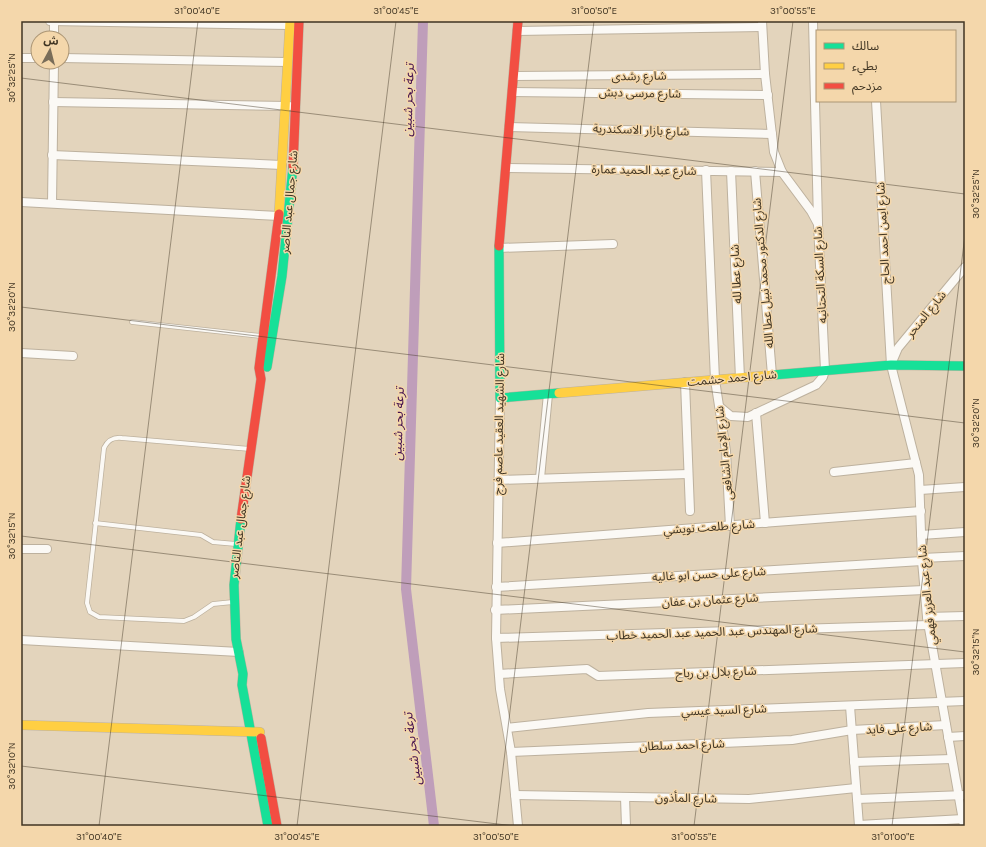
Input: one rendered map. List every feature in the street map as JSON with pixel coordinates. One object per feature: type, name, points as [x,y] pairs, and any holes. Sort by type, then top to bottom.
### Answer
[{"type":"main road","name":"شارع جمال عبد الناصر","points":[[261,379],[268,366],[282,276],[293,163],[299,21]]},
{"type":"main road","name":"شارع الشهيد العقيد عاصم فرج","points":[[500,398],[499,248],[518,21]]},
{"type":"main road","name":"شارع جمال عبد الناصر","points":[[277,826],[256,732],[242,685],[243,674],[233,602],[238,544],[250,449],[261,379],[259,368],[279,216],[290,23]]},
{"type":"main road","name":"شارع احمد حشمت","points":[[500,398],[891,364],[965,366]]},
{"type":"main road","points":[[21,725],[256,732]]},
{"type":"main road","name":"شارع جمال عبد الناصر","points":[[256,732],[268,826]]},
{"type":"street","points":[[50,21],[290,23]]},
{"type":"street","points":[[813,21],[816,76]]},
{"type":"street","points":[[517,31],[762,24]]},
{"type":"street","name":"شارع السكة التحتانيه","points":[[762,24],[765,74],[774,152],[782,172],[811,211],[818,224],[825,370]]},
{"type":"street","points":[[70,58],[288,62]]},
{"type":"street","points":[[52,203],[54,70]]},
{"type":"street","name":"شارع رشدى","points":[[514,76],[765,74]]},
{"type":"street","name":"شارع مرسى دبش","points":[[512,92],[768,95]]},
{"type":"street","points":[[53,102],[296,106]]},
{"type":"street","points":[[816,102],[818,224]]},
{"type":"street","name":"شارع ايمن احمد الحاج","points":[[876,102],[891,364]]},
{"type":"street","name":"شارع بازار الاسكندرية","points":[[509,126],[772,134]]},
{"type":"street","points":[[52,155],[282,165]]},
{"type":"street","name":"شارع عبد الحميد عمارة","points":[[506,168],[782,172]]},
{"type":"street","name":"شارع الإمام الشافعى","points":[[706,170],[715,380],[727,457],[730,526]]},
{"type":"street","name":"شارع عطا لله","points":[[731,171],[740,378]]},
{"type":"street","name":"شارع الدكتور محمد نبيل عطا الله","points":[[755,171],[772,375]]},
{"type":"street","points":[[21,202],[279,216]]},
{"type":"street","points":[[499,248],[612,244]]},
{"type":"street","name":"شارع المنحر","points":[[891,364],[898,348],[965,267]]},
{"type":"street","points":[[21,353],[73,356]]},
{"type":"street","name":"شارع عبد العزيز فهمي","points":[[891,364],[916,463],[920,490],[922,560],[928,621],[952,759],[962,795],[964,822]]},
{"type":"street","points":[[720,407],[727,414],[736,418],[748,417],[816,385],[823,377],[825,370]]},
{"type":"street","points":[[685,382],[690,511]]},
{"type":"street","points":[[540,478],[548,394]]},
{"type":"street","name":"شارع الشهيد العقيد عاصم فرج","points":[[500,398],[495,610],[496,638],[499,674],[511,752],[518,826]]},
{"type":"street","points":[[756,413],[765,523]]},
{"type":"street","points":[[834,472],[916,463]]},
{"type":"street","points":[[498,480],[688,474]]},
{"type":"street","points":[[920,490],[965,487]]},
{"type":"street","name":"شارع طلعت نويشي","points":[[497,543],[921,511]]},
{"type":"street","points":[[921,535],[965,532]]},
{"type":"street","points":[[21,549],[47,549]]},
{"type":"street","name":"شارع على حسن ابو غاليه","points":[[496,587],[965,556]]},
{"type":"street","name":"شارع عثمان بن عفان","points":[[495,610],[924,590]]},
{"type":"street","name":"شارع المهندس عبد الحميد عبد الحميد خطاب","points":[[496,638],[928,621],[965,616]]},
{"type":"street","points":[[21,640],[239,652]]},
{"type":"street","name":"شارع بلال بن رباح","points":[[499,674],[587,669],[598,676],[965,663]]},
{"type":"street","name":"شارع السيد عيسي","points":[[507,728],[648,713],[965,701]]},
{"type":"street","points":[[850,706],[859,826],[964,822]]},
{"type":"street","name":"شارع على فايد","points":[[852,730],[946,725]]},
{"type":"street","name":"شارع احمد سلطان","points":[[511,752],[792,740],[852,730]]},
{"type":"street","points":[[948,737],[965,736]]},
{"type":"street","points":[[854,762],[952,759]]},
{"type":"street","name":"شارع المأذون","points":[[515,796],[749,799],[856,788]]},
{"type":"street","points":[[857,799],[962,795]]},
{"type":"street","points":[[625,797],[626,826]]},
{"type":"lane","points":[[132,322],[263,336]]},
{"type":"lane","points":[[233,602],[213,604],[194,618],[184,621],[94,616],[90,612],[87,603],[104,448],[111,439],[122,438],[250,449]]},
{"type":"lane","points":[[95,523],[202,535],[213,542],[238,544]]},
{"type":"waterway","name":"ترعة بحر شبين","points":[[423,21],[406,589],[434,826]]},
{"type":"traffic: fast","points":[[267,367],[282,276],[293,167]]},
{"type":"traffic: fast","points":[[499,246],[500,398],[559,393]]},
{"type":"traffic: fast","points":[[773,375],[891,365],[965,366]]},
{"type":"traffic: fast","points":[[241,519],[234,585],[236,639],[243,674],[242,685],[268,826]]},
{"type":"traffic: slow","points":[[279,214],[290,21]]},
{"type":"traffic: slow","points":[[559,393],[773,375]]},
{"type":"traffic: slow","points":[[21,725],[260,732]]},
{"type":"traffic: jam","points":[[293,167],[299,21]]},
{"type":"traffic: jam","points":[[499,246],[518,21]]},
{"type":"traffic: jam","points":[[241,519],[261,379],[259,368],[279,214]]},
{"type":"traffic: jam","points":[[261,738],[277,826]]}]
